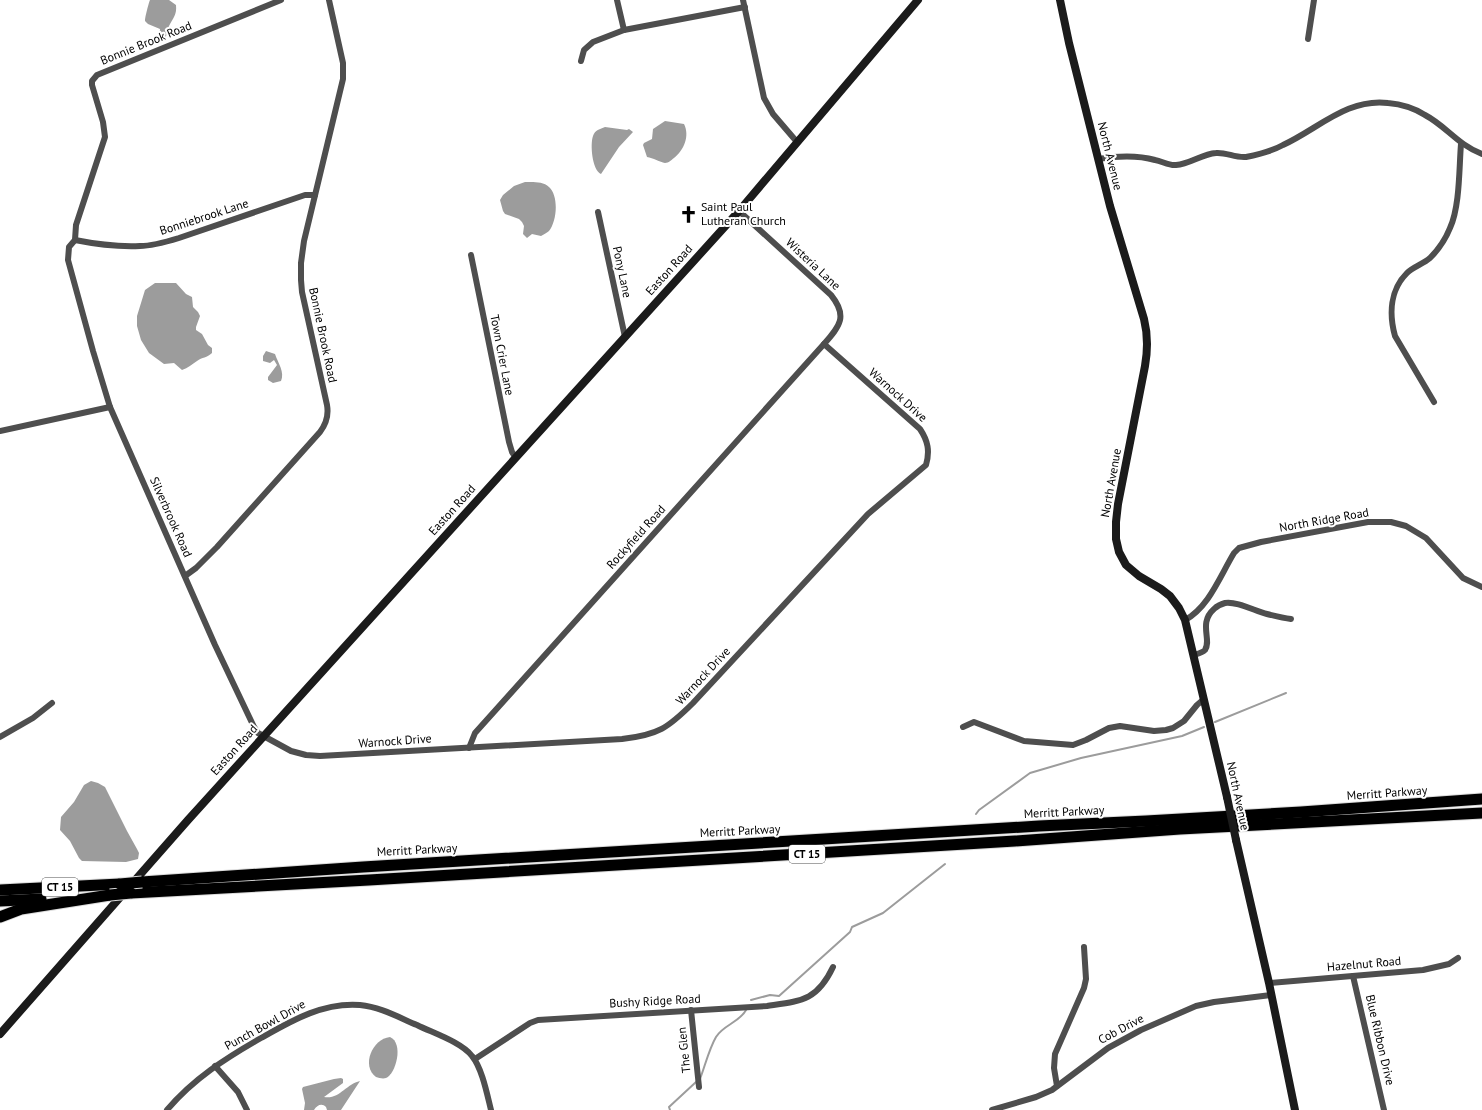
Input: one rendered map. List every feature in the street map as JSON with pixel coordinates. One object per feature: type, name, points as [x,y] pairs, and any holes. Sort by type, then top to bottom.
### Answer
[{"type":"highway","name":"Merritt Parkway","points":[[0,890],[120,884],[363,867],[1039,826],[1301,812],[1482,799]]},
{"type":"highway","name":"Merritt Parkway","points":[[0,901],[316,884],[1000,842],[1186,828],[1482,813]]},
{"type":"highway","points":[[0,917],[21,909],[110,895]]},
{"type":"main road","name":"Easton Road","points":[[0,1034],[163,847],[739,211],[918,0]]},
{"type":"main road","name":"North Avenue","points":[[1060,0],[1098,160],[1110,206],[1144,319],[1148,341],[1145,366],[1118,504],[1116,539],[1119,552],[1126,565],[1139,576],[1170,596],[1179,608],[1185,620],[1269,983],[1295,1110]]},
{"type":"street","name":"Bonnie Brook Road","points":[[110,407],[93,352],[68,260],[69,247],[75,240],[76,225],[105,138],[103,122],[92,85],[92,80],[97,75],[281,0]]},
{"type":"street","name":"Bonnie Brook Road","points":[[185,576],[196,568],[217,547],[320,432],[326,421],[328,411],[304,302],[301,280],[301,263],[304,241],[343,79],[343,63],[329,0]]},
{"type":"street","points":[[617,0],[624,30]]},
{"type":"street","points":[[743,0],[764,98],[768,107],[782,126],[797,142]]},
{"type":"street","points":[[1308,39],[1314,0]]},
{"type":"street","points":[[581,61],[584,50],[593,42],[624,30],[745,7]]},
{"type":"street","points":[[1098,160],[1113,157],[1136,157],[1175,165],[1208,154],[1216,153],[1223,153],[1236,157],[1246,157],[1282,146],[1352,106],[1380,102],[1403,106],[1426,115],[1461,144],[1482,154]]},
{"type":"street","points":[[1434,402],[1395,336],[1392,325],[1392,309],[1395,291],[1400,282],[1407,273],[1430,258],[1442,243],[1451,228],[1456,211],[1461,144]]},
{"type":"street","name":"Bonniebrook Lane","points":[[75,240],[89,243],[140,246],[159,244],[305,195],[315,196]]},
{"type":"street","name":"Wisteria Lane","points":[[739,211],[826,290],[838,303],[841,313],[840,321],[835,331],[824,344]]},
{"type":"street","name":"Pony Lane","points":[[598,212],[625,337]]},
{"type":"street","name":"Town Crier Lane","points":[[471,258],[509,442],[512,452],[516,458]]},
{"type":"street","name":"Warnock Drive","points":[[263,736],[296,753],[312,756],[353,755],[634,737],[648,735],[667,727],[677,720],[868,514],[926,465],[928,445],[920,429],[824,344]]},
{"type":"street","name":"Rockyfield Road","points":[[469,748],[475,733],[824,344]]},
{"type":"street","points":[[0,432],[110,407]]},
{"type":"street","name":"Silverbrook Road","points":[[110,407],[250,721],[258,733],[263,736]]},
{"type":"street","name":"North Ridge Road","points":[[1185,620],[1194,615],[1205,602],[1234,553],[1239,548],[1261,542],[1368,522],[1391,522],[1406,526],[1416,531],[1433,545],[1463,578],[1482,588]]},
{"type":"street","points":[[1194,655],[1205,649],[1207,645],[1205,629],[1207,620],[1212,610],[1219,605],[1233,603],[1266,614],[1291,619]]},
{"type":"street","points":[[963,727],[974,722],[1024,741],[1073,745],[1108,728],[1120,726],[1154,731],[1174,728],[1184,721],[1204,699]]},
{"type":"street","points":[[0,737],[33,718],[52,703]]},
{"type":"street","points":[[1057,1086],[1054,1058],[1057,1047],[1084,988],[1086,979],[1084,947]]},
{"type":"street","name":"Hazelnut Road","points":[[1269,983],[1423,970],[1449,964],[1458,958]]},
{"type":"street","name":"Bushy Ridge Road","points":[[475,1059],[530,1023],[538,1020],[767,1006],[804,1000],[818,990],[828,977],[833,967]]},
{"type":"street","name":"Blue Ribbon Drive","points":[[1353,976],[1384,1110]]},
{"type":"street","name":"Cob Drive","points":[[992,1110],[1036,1097],[1057,1086],[1108,1048],[1141,1030],[1184,1011],[1209,1002],[1271,995]]},
{"type":"street","name":"Punch Bowl Drive","points":[[168,1110],[188,1087],[215,1066],[244,1047],[302,1016],[317,1010],[340,1005],[359,1005],[387,1012],[453,1042],[467,1051],[475,1059]]},
{"type":"street","name":"The Glen","points":[[691,1010],[698,1086]]},
{"type":"street","points":[[475,1059],[491,1110]]},
{"type":"street","points":[[215,1066],[238,1092],[247,1110]]},
{"type":"shaded area","points":[[150,0],[169,0],[176,5],[175,14],[169,26],[166,37],[160,42],[160,29],[148,24],[145,21]]},
{"type":"shaded area","points":[[665,121],[684,124],[686,129],[686,138],[678,155],[665,163],[647,157],[643,145],[652,139],[653,129]]},
{"type":"shaded area","points":[[605,127],[629,129],[633,132],[619,147],[601,174],[598,172],[594,162],[592,140],[595,132]]},
{"type":"shaded area","points":[[525,182],[537,182],[547,185],[552,191],[556,202],[552,227],[541,236],[532,234],[527,238],[523,234],[524,226],[522,222],[519,219],[505,214],[503,211],[500,200],[503,195],[514,186]]},
{"type":"shaded area","points":[[155,283],[176,283],[186,294],[192,297],[193,307],[200,316],[196,330],[202,334],[208,345],[212,348],[212,353],[210,355],[182,370],[174,363],[164,364],[149,353],[141,340],[137,326],[137,316],[145,290]]},
{"type":"shaded area","points":[[266,351],[275,354],[282,371],[281,381],[273,383],[268,380],[268,377],[277,365],[274,360],[270,363],[263,361],[263,356]]},
{"type":"shaded area","points":[[91,781],[105,787],[139,853],[138,859],[126,862],[82,861],[70,841],[60,830],[61,817],[74,802],[84,785]]},
{"type":"shaded area","points":[[390,1037],[397,1045],[398,1052],[393,1071],[386,1078],[376,1077],[369,1066],[371,1054],[378,1043]]},
{"type":"shaded area","points":[[341,1078],[343,1079],[343,1083],[324,1097],[334,1096],[360,1081],[341,1110],[327,1110],[326,1107],[321,1105],[314,1110],[304,1110],[305,1103],[302,1089],[303,1087]]},
{"type":"waterway","points":[[1215,722],[1286,693]]},
{"type":"waterway","points":[[976,814],[979,810],[1030,773],[1081,758],[1182,736],[1204,727]]},
{"type":"waterway","points":[[751,1000],[770,995],[779,996],[850,932],[852,927],[883,913],[945,864]]},
{"type":"waterway","points":[[700,1079],[709,1052],[716,1037],[723,1029],[740,1018],[746,1010]]},
{"type":"waterway","points":[[670,1110],[669,1107],[696,1082]]},
{"type":"place","name":"Saint Paul Lutheran Church","points":[[688,214]]}]
